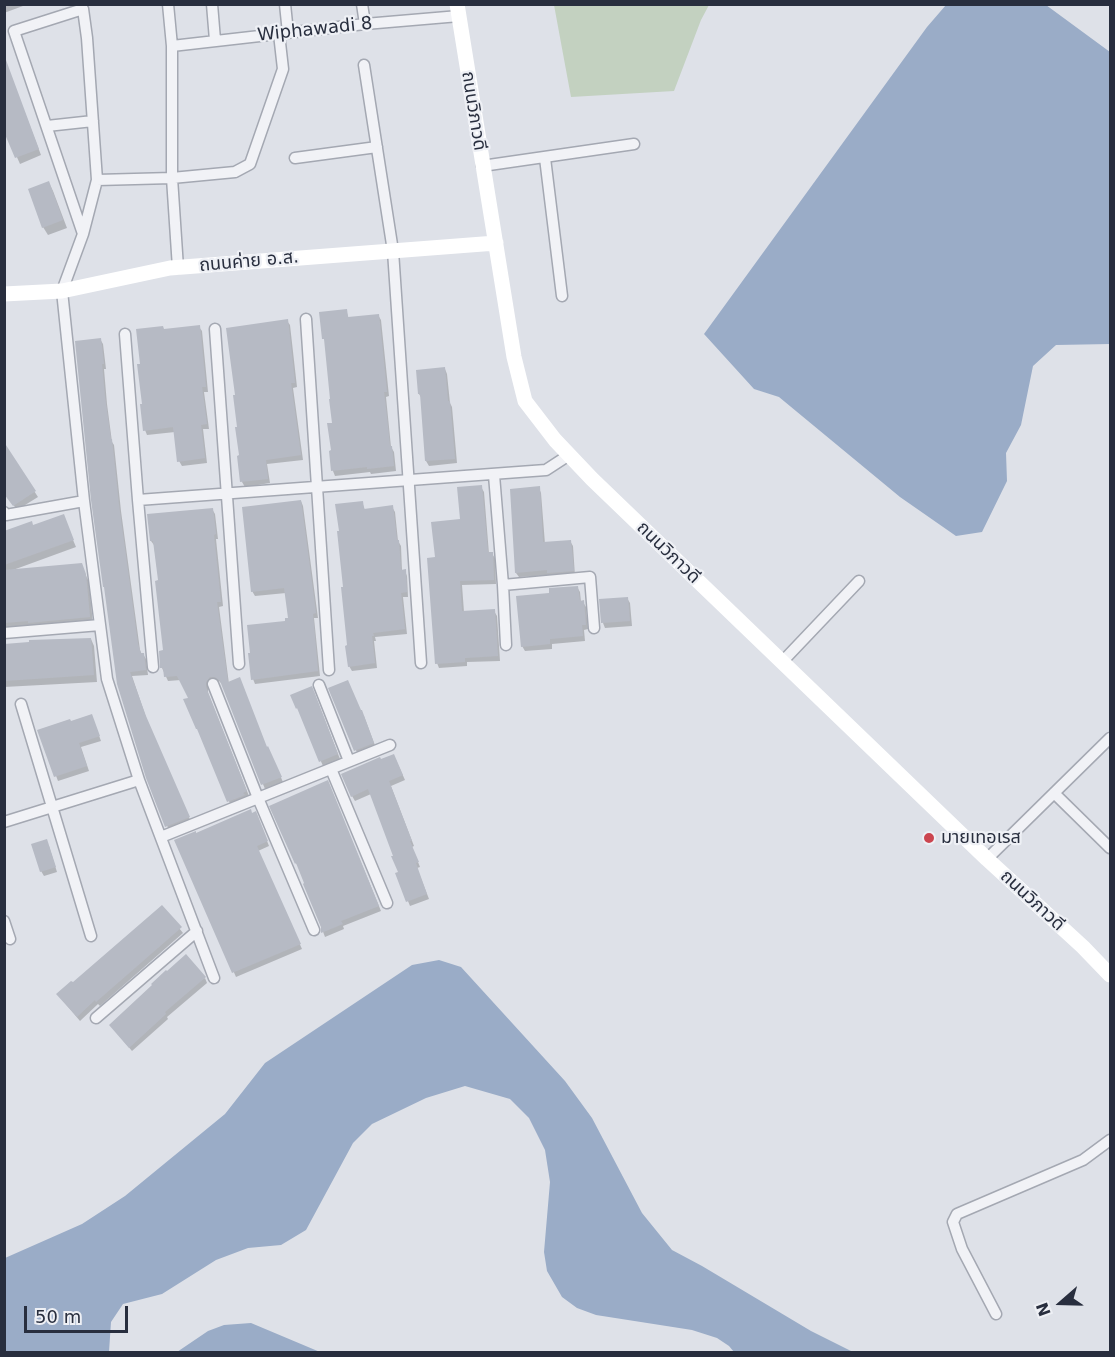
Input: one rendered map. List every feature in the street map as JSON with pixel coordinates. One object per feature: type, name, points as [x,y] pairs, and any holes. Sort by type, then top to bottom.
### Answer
[{"type":"street","points":[[168,4],[172,46],[172,178],[178,268]]},
{"type":"street","points":[[212,4],[215,40]]},
{"type":"street","points":[[97,180],[172,178],[235,172],[250,164],[283,69],[285,4]]},
{"type":"street","points":[[362,4],[365,24]]},
{"type":"street","points":[[83,234],[14,31],[83,9],[97,180],[83,234],[62,291],[84,501],[107,679],[139,780],[214,978]]},
{"type":"street","name":"Wiphawadi 8","points":[[172,46],[365,24],[458,10]]},
{"type":"street","name":"ถนนวิภาวดี","points":[[458,10],[514,357],[525,401],[555,440],[592,479],[1110,975]]},
{"type":"street","points":[[364,65],[393,250],[421,663]]},
{"type":"street","points":[[47,126],[93,121]]},
{"type":"street","points":[[482,166],[634,144]]},
{"type":"street","points":[[295,158],[376,147]]},
{"type":"street","points":[[545,158],[562,296]]},
{"type":"street","name":"ถนนค่าย อ.ส.","points":[[4,294],[62,291],[170,268],[496,243]]},
{"type":"street","points":[[306,319],[329,670]]},
{"type":"street","points":[[215,329],[239,664]]},
{"type":"street","points":[[124,334],[153,667]]},
{"type":"street","points":[[138,500],[546,470],[569,455]]},
{"type":"street","points":[[494,475],[504,585],[506,645]]},
{"type":"street","points":[[4,512],[6,515],[84,501]]},
{"type":"street","points":[[504,585],[590,577],[594,628]]},
{"type":"street","points":[[782,662],[859,580]]},
{"type":"street","points":[[4,633],[100,625]]},
{"type":"street","points":[[213,684],[314,930]]},
{"type":"street","points":[[319,685],[349,761]]},
{"type":"street","points":[[21,704],[91,936]]},
{"type":"street","points":[[987,859],[1110,738]]},
{"type":"street","points":[[161,837],[390,745]]},
{"type":"street","points":[[331,769],[387,903]]},
{"type":"street","points":[[4,822],[139,780]]},
{"type":"street","points":[[1054,793],[1110,848]]},
{"type":"street","points":[[4,921],[10,939]]},
{"type":"street","points":[[96,1018],[197,931]]},
{"type":"street","points":[[996,1314],[962,1249],[953,1222],[957,1214],[1083,1160],[1110,1140]]},
{"type":"green space","points":[[554,4],[709,5],[674,91],[571,97]]},
{"type":"water","points":[[946,5],[1046,5],[1110,52],[1110,344],[1056,345],[1033,366],[1021,425],[1006,453],[1007,481],[982,532],[956,536],[900,497],[779,397],[754,389],[704,334],[927,27]]},
{"type":"water","points":[[439,960],[461,967],[565,1081],[592,1118],[642,1213],[672,1250],[811,1331],[853,1352],[734,1352],[717,1338],[692,1330],[596,1315],[577,1308],[562,1297],[547,1271],[544,1252],[550,1182],[545,1150],[529,1118],[510,1099],[465,1086],[426,1098],[372,1124],[353,1143],[306,1230],[281,1245],[248,1248],[216,1260],[162,1294],[123,1304],[111,1322],[109,1352],[5,1352],[5,1258],[82,1224],[125,1196],[225,1114],[265,1063],[412,965]]},
{"type":"water","points":[[251,1323],[320,1352],[177,1352],[208,1331],[224,1325]]},
{"type":"building","points":[[6,60],[39,149],[15,158],[4,132],[4,61]]},
{"type":"building","points":[[49,181],[63,220],[42,228],[28,189]]},
{"type":"building","points":[[347,309],[348,317],[379,314],[387,392],[384,392],[394,466],[331,471],[327,423],[332,423],[324,339],[322,339],[319,312]]},
{"type":"building","points":[[288,319],[295,383],[291,383],[301,455],[266,460],[268,479],[240,482],[233,395],[235,395],[226,328]]},
{"type":"building","points":[[200,325],[206,387],[202,387],[207,424],[201,425],[205,458],[177,462],[173,427],[143,431],[136,329]]},
{"type":"building","points":[[101,338],[105,397],[119,505],[138,644],[141,653],[144,653],[146,670],[130,672],[146,716],[190,817],[165,827],[146,778],[117,684],[91,500],[75,341]]},
{"type":"building","points":[[445,367],[455,459],[425,461],[416,370]]},
{"type":"building","points":[[4,442],[36,491],[13,506],[4,494]]},
{"type":"building","points":[[482,485],[488,552],[493,552],[494,580],[460,581],[462,611],[495,609],[498,656],[465,658],[465,662],[435,664],[427,558],[435,557],[431,522],[460,519],[457,487]]},
{"type":"building","points":[[540,486],[543,542],[571,540],[574,571],[547,573],[547,570],[515,573],[510,489]]},
{"type":"building","points":[[301,500],[316,613],[313,614],[318,671],[251,680],[247,625],[285,621],[285,618],[288,618],[284,588],[251,592],[242,507]]},
{"type":"building","points":[[363,501],[364,509],[393,505],[401,570],[406,569],[407,592],[401,593],[405,629],[373,633],[375,663],[348,667],[337,531],[339,531],[335,504]]},
{"type":"building","points":[[213,508],[221,602],[217,602],[228,682],[240,677],[267,747],[282,777],[261,785],[220,681],[215,677],[210,677],[206,682],[206,687],[247,791],[243,793],[245,795],[227,802],[183,699],[188,698],[177,676],[164,677],[163,668],[160,668],[159,651],[163,650],[155,581],[158,580],[147,514]]},
{"type":"building","points":[[64,514],[74,540],[4,565],[4,531],[32,521],[33,525]]},
{"type":"building","points":[[82,563],[86,574],[90,617],[4,623],[4,570]]},
{"type":"building","points":[[578,586],[580,601],[584,600],[586,625],[582,625],[583,636],[550,639],[550,644],[521,647],[516,596],[549,593],[549,588]]},
{"type":"building","points":[[628,597],[630,621],[601,623],[599,599]]},
{"type":"building","points":[[91,638],[94,675],[4,681],[4,644],[29,642],[29,640]]},
{"type":"building","points":[[348,680],[374,743],[354,751],[328,688]]},
{"type":"building","points":[[312,686],[338,754],[319,762],[290,695]]},
{"type":"building","points":[[92,714],[100,736],[79,743],[87,766],[54,777],[37,730]]},
{"type":"building","points":[[394,754],[403,775],[389,781],[412,841],[410,841],[419,862],[416,863],[427,894],[406,902],[395,873],[398,872],[391,856],[393,856],[368,789],[351,797],[341,774],[380,757],[381,759]]},
{"type":"building","points":[[328,780],[379,906],[341,921],[343,924],[321,933],[321,927],[296,863],[269,806]]},
{"type":"building","points":[[251,809],[252,813],[256,811],[268,841],[257,846],[301,944],[232,973],[174,840]]},
{"type":"building","points":[[47,839],[56,867],[40,872],[31,844]]},
{"type":"building","points":[[162,905],[182,927],[77,1017],[56,994]]},
{"type":"building","points":[[186,954],[206,977],[165,1012],[166,1014],[129,1048],[109,1025]]},
{"type":"place","name":"มายเทอเรส","points":[[929,838]]}]
